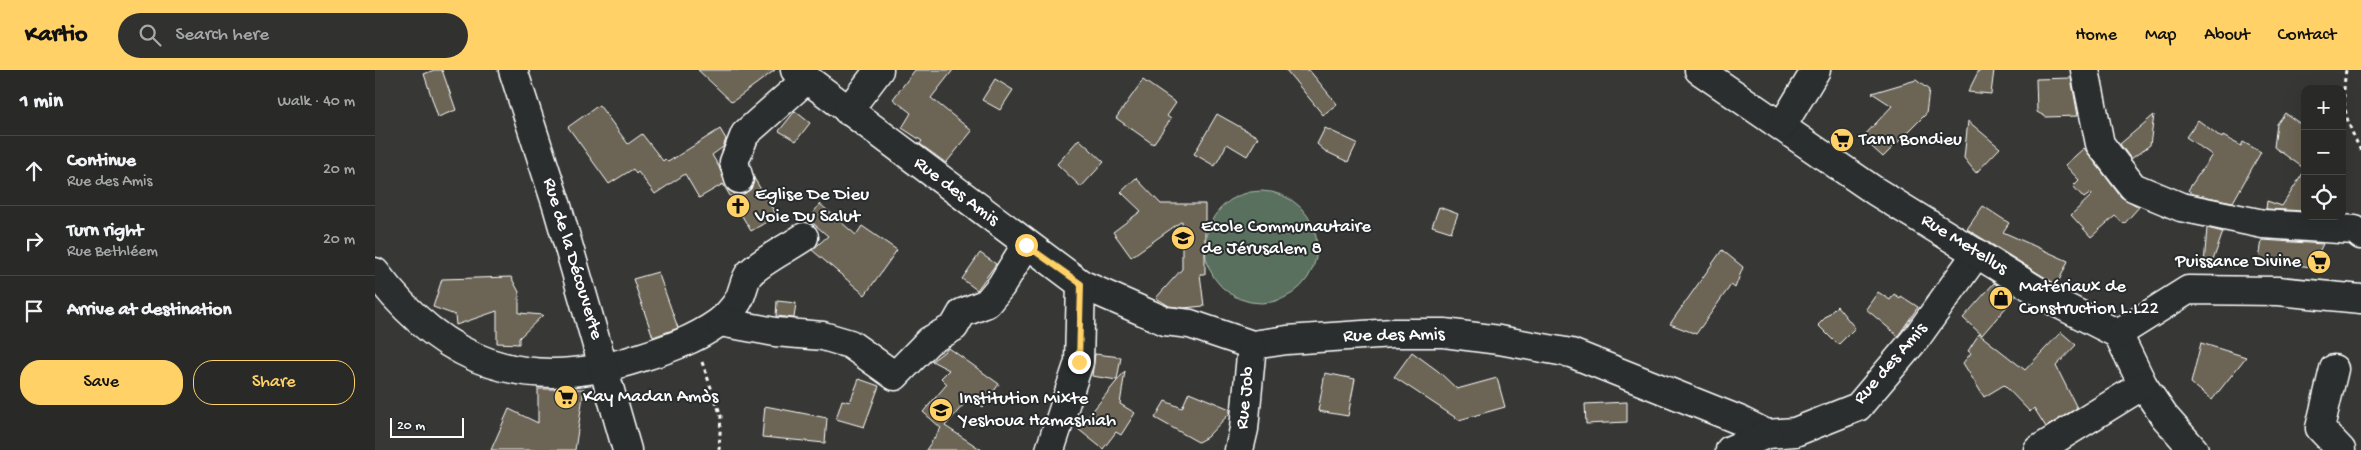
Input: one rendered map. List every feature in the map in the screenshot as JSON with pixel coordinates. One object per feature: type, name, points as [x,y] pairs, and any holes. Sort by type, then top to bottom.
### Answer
[{"type":"street","name":"Rue de la Découverte","points":[[513,70],[557,206],[627,450]]},
{"type":"street","points":[[848,111],[879,70]]},
{"type":"street","name":"Rue Metellus","points":[[1699,70],[1875,191],[2057,303],[2118,334]]},
{"type":"street","points":[[1782,126],[1816,70]]},
{"type":"street","points":[[2085,70],[2100,144],[2133,188],[2181,207],[2263,224],[2355,230],[2361,235]]},
{"type":"street","points":[[739,179],[734,162],[745,134],[801,74]]},
{"type":"street","name":"Rue des Amis","points":[[801,74],[1026,245],[1081,284],[1165,321],[1190,324],[1252,345],[1287,340],[1393,333],[1444,333],[1499,340],[1571,353],[1739,420],[1767,434],[1795,432],[1858,407],[1917,337],[1977,253]]},
{"type":"street","points":[[375,272],[395,298],[427,328],[468,356],[535,374],[605,369],[683,344],[720,322],[738,302],[749,274],[804,237]]},
{"type":"street","points":[[720,322],[775,332],[823,336],[850,344],[895,376],[929,341],[954,327],[962,313],[987,303],[1001,286],[1026,245]]},
{"type":"street","points":[[1050,450],[1079,362],[1081,284]]},
{"type":"street","points":[[2186,447],[2143,386],[2118,334],[2188,290],[2278,291],[2361,299]]},
{"type":"street","name":"Rue Job","points":[[1239,450],[1244,429],[1252,345]]},
{"type":"street","points":[[2334,369],[2320,428],[2341,450]]},
{"type":"street","points":[[2037,450],[2143,386]]},
{"type":"street","points":[[1730,450],[1767,434]]},
{"type":"path","points":[[2346,70],[2343,92],[2347,123],[2361,151]]},
{"type":"path","points":[[683,344],[695,348],[721,416],[719,450]]},
{"type":"green space","points":[[1261,191],[1283,195],[1301,207],[1313,225],[1317,247],[1313,269],[1301,287],[1283,299],[1261,303],[1239,299],[1221,287],[1209,269],[1205,247],[1209,225],[1221,207],[1239,195]]},
{"type":"building","points":[[434,70],[442,70],[456,110],[438,117],[424,74]]},
{"type":"building","points":[[698,70],[775,70],[732,102]]},
{"type":"building","points":[[915,70],[953,70],[931,98],[972,131],[946,163],[920,144],[922,141],[902,128],[911,113],[893,99]]},
{"type":"building","points":[[1286,70],[1309,70],[1337,104],[1323,115]]},
{"type":"building","points":[[1979,70],[1994,70],[1991,94],[1968,92]]},
{"type":"building","points":[[2071,78],[2078,116],[2046,117],[2037,112],[2036,79]]},
{"type":"building","points":[[995,79],[1013,90],[1000,110],[982,100]]},
{"type":"building","points":[[1143,80],[1176,103],[1167,116],[1171,119],[1153,144],[1116,118]]},
{"type":"building","points":[[1916,80],[1929,90],[1926,114],[1883,157],[1862,138],[1892,106],[1872,93]]},
{"type":"building","points":[[599,105],[628,144],[642,134],[663,161],[665,159],[668,162],[720,129],[726,139],[723,147],[712,155],[728,190],[735,194],[744,194],[751,189],[754,178],[777,216],[751,231],[723,184],[699,198],[685,174],[655,194],[638,172],[636,174],[633,169],[609,184],[568,127]]},
{"type":"building","points":[[795,111],[810,123],[796,141],[779,131]]},
{"type":"building","points":[[2285,113],[2301,124],[2301,166],[2274,147],[2277,124]]},
{"type":"building","points":[[1217,114],[1258,137],[1247,156],[1227,144],[1215,166],[1194,154]]},
{"type":"building","points":[[2154,115],[2150,145],[2131,159],[2120,144]]},
{"type":"building","points":[[2198,120],[2222,138],[2223,136],[2241,146],[2243,142],[2261,152],[2233,202],[2193,194],[2188,190],[2212,155],[2186,137]]},
{"type":"building","points":[[1968,121],[2000,148],[1976,173],[1964,158]]},
{"type":"building","points":[[1325,128],[1357,143],[1348,162],[1325,151],[1317,144]]},
{"type":"building","points":[[1079,139],[1104,162],[1081,187],[1057,164]]},
{"type":"building","points":[[2084,148],[2121,197],[2139,207],[2124,224],[2115,216],[2091,237],[2071,215],[2092,195],[2091,193],[2084,198],[2073,186],[2079,180],[2065,165]]},
{"type":"building","points":[[2301,176],[2301,211],[2266,209],[2267,201],[2282,206]]},
{"type":"building","points":[[1136,178],[1161,204],[1205,204],[1205,274],[1200,274],[1204,306],[1184,308],[1169,306],[1156,298],[1182,269],[1182,221],[1131,257],[1113,232],[1141,211],[1121,192]]},
{"type":"building","points":[[820,204],[856,235],[862,226],[897,250],[865,295],[812,250],[828,236],[808,219]]},
{"type":"building","points":[[1983,206],[2009,223],[2003,232],[2068,261],[2057,285],[1967,229]]},
{"type":"building","points":[[1439,207],[1458,214],[1451,232],[1432,226]]},
{"type":"building","points":[[2207,228],[2223,232],[2211,266],[2204,264]]},
{"type":"building","points":[[2262,240],[2323,244],[2311,267],[2259,260]]},
{"type":"building","points":[[1722,250],[1743,267],[1735,288],[1731,285],[1696,334],[1670,324]]},
{"type":"building","points":[[980,253],[996,264],[977,290],[962,279]]},
{"type":"building","points":[[658,272],[678,328],[653,337],[633,279]]},
{"type":"building","points":[[511,277],[519,292],[519,313],[543,315],[519,338],[519,344],[497,343],[497,311],[456,325],[455,315],[433,307],[442,279]]},
{"type":"building","points":[[1994,283],[2016,296],[1982,335],[1963,318]]},
{"type":"building","points":[[1878,292],[1890,300],[1894,294],[1900,298],[1901,296],[1918,307],[1898,336],[1866,309]]},
{"type":"building","points":[[777,301],[796,303],[794,318],[776,316]]},
{"type":"building","points":[[1837,306],[1855,328],[1838,345],[1818,325]]},
{"type":"building","points":[[2061,332],[2076,345],[2056,366],[2077,408],[2046,427],[2034,408],[2030,412],[2004,385],[1984,397],[1963,363],[1971,353],[1968,351],[1979,334],[2025,370]]},
{"type":"building","points":[[2201,343],[2246,357],[2212,400],[2191,383]]},
{"type":"building","points":[[949,348],[999,384],[983,407],[970,397],[945,426],[982,450],[926,450],[941,428],[923,412],[947,384],[941,378],[949,370],[932,361]]},
{"type":"building","points":[[1412,352],[1438,371],[1457,389],[1497,378],[1505,407],[1459,420],[1394,377]]},
{"type":"building","points":[[1095,354],[1121,357],[1117,380],[1092,376]]},
{"type":"building","points":[[1125,371],[1120,404],[1135,413],[1121,435],[1116,432],[1103,449],[1078,429]]},
{"type":"building","points":[[1325,373],[1355,379],[1348,416],[1318,411]]},
{"type":"building","points":[[859,379],[879,386],[864,427],[836,419],[842,400],[850,402]]},
{"type":"building","points":[[538,389],[584,389],[575,450],[491,450],[509,409],[538,423]]},
{"type":"building","points":[[1189,392],[1230,409],[1230,413],[1207,437],[1198,442],[1155,418],[1165,401],[1182,408]]},
{"type":"building","points":[[1627,402],[1627,422],[1586,424],[1585,404]]},
{"type":"building","points":[[765,406],[827,418],[825,443],[762,437]]},
{"type":"place","name":"Tann Bondieu","points":[[1842,140]]},
{"type":"place","name":"Eglise De Dieu Voie Du Salut","points":[[738,206]]},
{"type":"place","name":"Ecole Communautaire de Jérusalem 8","points":[[1183,238]]},
{"type":"place","name":"Puissance Divine","points":[[2319,262]]},
{"type":"place","name":"Matériaux de Construction L.L22","points":[[2001,298]]},
{"type":"place","name":"Kay Madan Amòs","points":[[566,397]]},
{"type":"place","name":"Institution Mixte Yeshoua Hamashiah","points":[[941,410]]},
{"type":"route","points":[[1026,245],[1081,284],[1079,362]]}]
